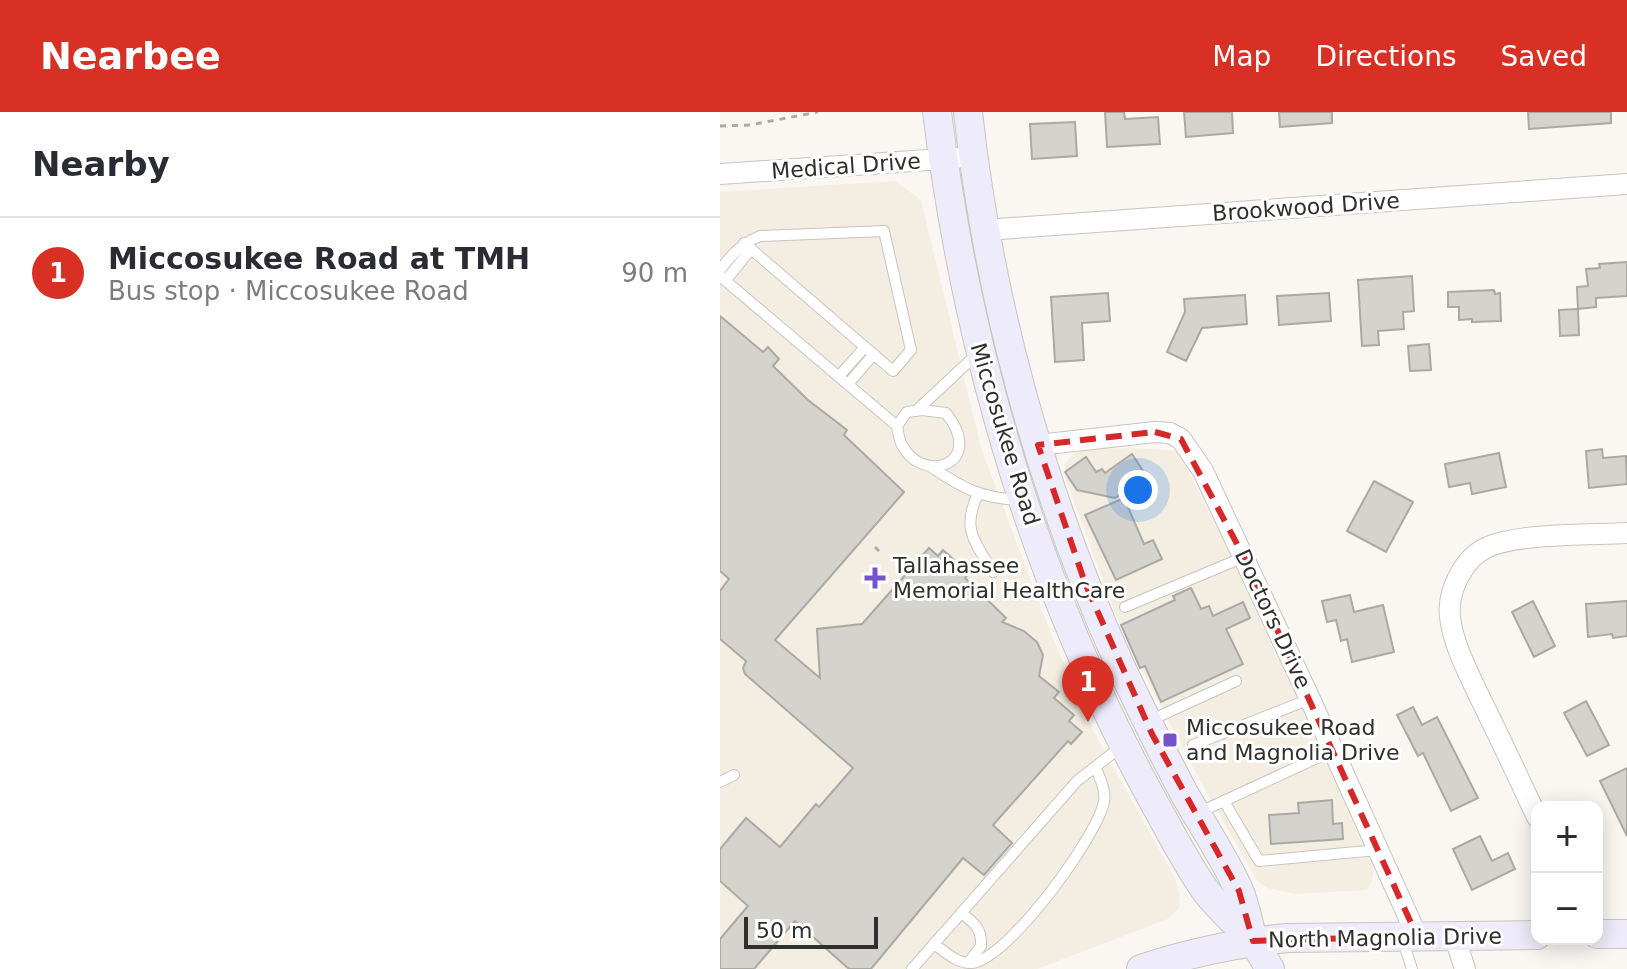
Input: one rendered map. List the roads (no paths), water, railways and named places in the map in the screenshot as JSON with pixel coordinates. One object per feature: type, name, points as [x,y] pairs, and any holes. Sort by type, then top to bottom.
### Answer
[{"type":"street","name":"Miccosukee Road","points":[[937,112],[954,232],[979,353],[1023,501],[1062,608],[1124,745],[1161,816],[1204,889],[1253,941],[1270,969]]},
{"type":"street","name":"Miccosukee Road","points":[[968,112],[985,230],[1008,336],[1063,524],[1095,610],[1147,722],[1239,891],[1253,941]]},
{"type":"street","name":"Medical Drive","points":[[720,174],[973,157]]},
{"type":"street","name":"Brookwood Drive","points":[[985,230],[1627,184]]},
{"type":"street","points":[[971,314],[988,335],[1012,428],[1024,440],[1038,445]]},
{"type":"street","name":"Doctors Drive","points":[[1038,445],[1155,432],[1170,433],[1181,439],[1203,471],[1334,750],[1378,850],[1409,936]]},
{"type":"street","points":[[1531,804],[1468,672],[1450,621],[1450,601],[1460,574],[1469,561],[1485,548],[1500,542],[1627,533]]},
{"type":"street","points":[[1603,934],[1627,934]]},
{"type":"street","points":[[1454,935],[1465,969]]},
{"type":"street","name":"North Magnolia Drive","points":[[1141,969],[1253,941],[1287,938],[1531,935]]},
{"type":"lane","points":[[747,246],[893,371],[911,350],[884,231],[760,236],[747,246],[722,275],[897,426],[901,445],[913,459],[965,490],[992,499],[1023,501]]},
{"type":"lane","points":[[839,376],[869,351]]},
{"type":"lane","points":[[848,384],[869,351]]},
{"type":"lane","points":[[916,411],[979,353]]},
{"type":"lane","points":[[897,426],[907,412],[946,413],[956,426],[961,448],[956,458],[943,466],[929,466]]},
{"type":"lane","points":[[978,494],[969,520],[972,537],[993,572]]},
{"type":"lane","points":[[1125,607],[1244,557]]},
{"type":"lane","points":[[1147,722],[1236,681]]},
{"type":"lane","points":[[1193,745],[1310,699]]},
{"type":"lane","points":[[912,969],[1077,781],[1124,745]]},
{"type":"lane","points":[[1196,814],[1334,750]]},
{"type":"lane","points":[[934,944],[967,963],[992,955],[1032,915],[1097,820],[1104,800],[1103,783],[1095,767]]},
{"type":"lane","points":[[720,782],[734,775]]},
{"type":"lane","points":[[1224,801],[1259,861],[1378,850]]},
{"type":"lane","points":[[961,913],[981,932],[981,946],[973,960],[967,963]]},
{"type":"lane","points":[[1409,936],[1412,969]]},
{"type":"place","name":"Tallahassee Memorial HealthCare","points":[[875,578]]},
{"type":"place","name":"Miccosukee Road at TMH","points":[[1088,722]]},
{"type":"place","name":"Miccosukee Road and Magnolia Drive","points":[[1170,740]]}]
